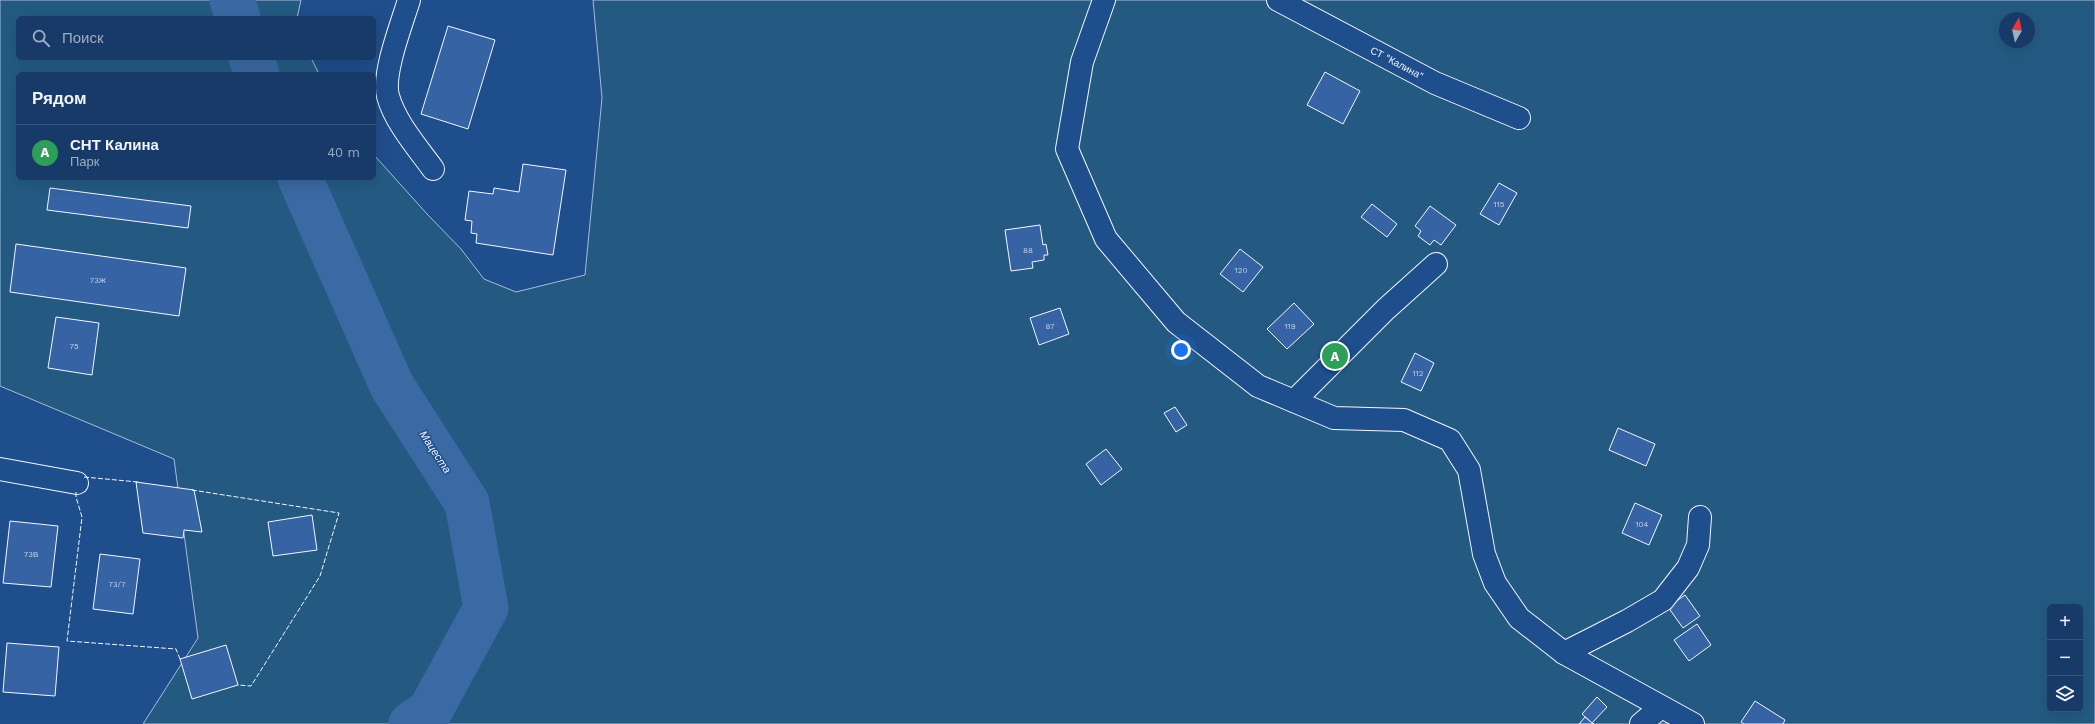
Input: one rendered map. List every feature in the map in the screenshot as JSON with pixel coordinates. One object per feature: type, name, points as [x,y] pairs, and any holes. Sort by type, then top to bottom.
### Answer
[{"type":"lane","points":[[409,0],[388,70],[387,95],[398,118],[433,169]]},
{"type":"lane","points":[[1104,0],[1082,62],[1068,149],[1106,239],[1176,322],[1258,386],[1334,418],[1404,420],[1450,440],[1469,470],[1484,554],[1495,583],[1519,618],[1564,653],[1693,724]]},
{"type":"lane","name":"СТ \"Калина\"","points":[[1278,0],[1435,84],[1519,118]]},
{"type":"lane","points":[[1294,401],[1386,309],[1436,264]]},
{"type":"lane","points":[[0,469],[77,483]]},
{"type":"lane","points":[[1564,653],[1628,621],[1662,600],[1688,568],[1698,545],[1700,517]]},
{"type":"lane","points":[[1641,724],[1661,707]]},
{"type":"shaded area","points":[[0,0],[301,0],[297,16],[16,16],[16,60],[312,60],[318,72],[16,72],[16,180],[376,180],[376,157],[461,249],[484,279],[516,292],[585,275],[602,98],[593,0],[2095,0],[2095,724],[143,724],[198,638],[174,459],[0,386]]},
{"type":"building","points":[[448,26],[495,40],[468,129],[421,114]]},
{"type":"building","points":[[1325,72],[1360,91],[1343,124],[1307,105]]},
{"type":"building","points":[[523,164],[566,170],[553,255],[476,243],[477,234],[471,233],[472,221],[465,220],[469,191],[493,194],[494,188],[519,192]]},
{"type":"building","points":[[1499,183],[1517,193],[1499,225],[1480,214]]},
{"type":"building","points":[[50,188],[191,206],[188,228],[47,210]]},
{"type":"building","points":[[1372,204],[1397,224],[1387,237],[1361,217]]},
{"type":"building","points":[[1430,206],[1456,225],[1441,245],[1434,240],[1430,245],[1418,236],[1421,231],[1415,226]]},
{"type":"building","points":[[1040,225],[1043,245],[1046,244],[1048,255],[1044,255],[1044,260],[1032,262],[1033,268],[1011,271],[1005,230]]},
{"type":"building","points":[[16,244],[186,268],[179,316],[10,292]]},
{"type":"building","points":[[1240,249],[1263,267],[1243,292],[1220,274]]},
{"type":"building","points":[[1294,303],[1314,324],[1287,349],[1267,329]]},
{"type":"building","points":[[1060,308],[1069,334],[1039,345],[1030,318]]},
{"type":"building","points":[[56,317],[99,323],[92,375],[48,368]]},
{"type":"building","points":[[1415,353],[1434,363],[1421,391],[1401,382]]},
{"type":"building","points":[[1175,407],[1187,425],[1176,432],[1164,413]]},
{"type":"building","points":[[1618,428],[1655,444],[1646,466],[1609,450]]},
{"type":"building","points":[[1106,449],[1122,469],[1101,485],[1086,464]]},
{"type":"building","points":[[136,482],[194,490],[202,532],[184,530],[183,538],[143,533]]},
{"type":"building","points":[[1635,503],[1662,515],[1649,545],[1622,533]]},
{"type":"building","points":[[312,515],[317,550],[273,556],[268,522]]},
{"type":"building","points":[[10,521],[58,526],[51,587],[3,583]]},
{"type":"building","points":[[100,554],[140,559],[133,614],[93,609]]},
{"type":"building","points":[[1685,595],[1700,616],[1683,628],[1668,607]]},
{"type":"building","points":[[1697,624],[1711,645],[1689,661],[1674,640]]},
{"type":"building","points":[[7,643],[59,647],[55,696],[3,692]]},
{"type":"building","points":[[226,645],[238,685],[192,699],[180,659]]},
{"type":"building","points":[[1597,697],[1607,707],[1592,723],[1582,714]]},
{"type":"building","points":[[1755,701],[1785,720],[1783,724],[1744,724],[1741,722]]},
{"type":"building","points":[[1585,717],[1592,723],[1594,724],[1579,724]]},
{"type":"waterway","name":"Мацеста","points":[[232,0],[237,16]]},
{"type":"waterway","name":"Мацеста","points":[[252,60],[256,72]]},
{"type":"waterway","name":"Мацеста","points":[[301,180],[392,386],[467,503],[486,608],[430,711],[411,724]]},
{"type":"fence","points":[[84,477],[138,482]]},
{"type":"fence","points":[[192,490],[339,513],[320,576],[251,686],[238,685]]},
{"type":"fence","points":[[76,492],[82,517],[67,641],[176,649],[180,659]]},
{"type":"place","name":"СНТ Калина","points":[[1335,356]]}]
